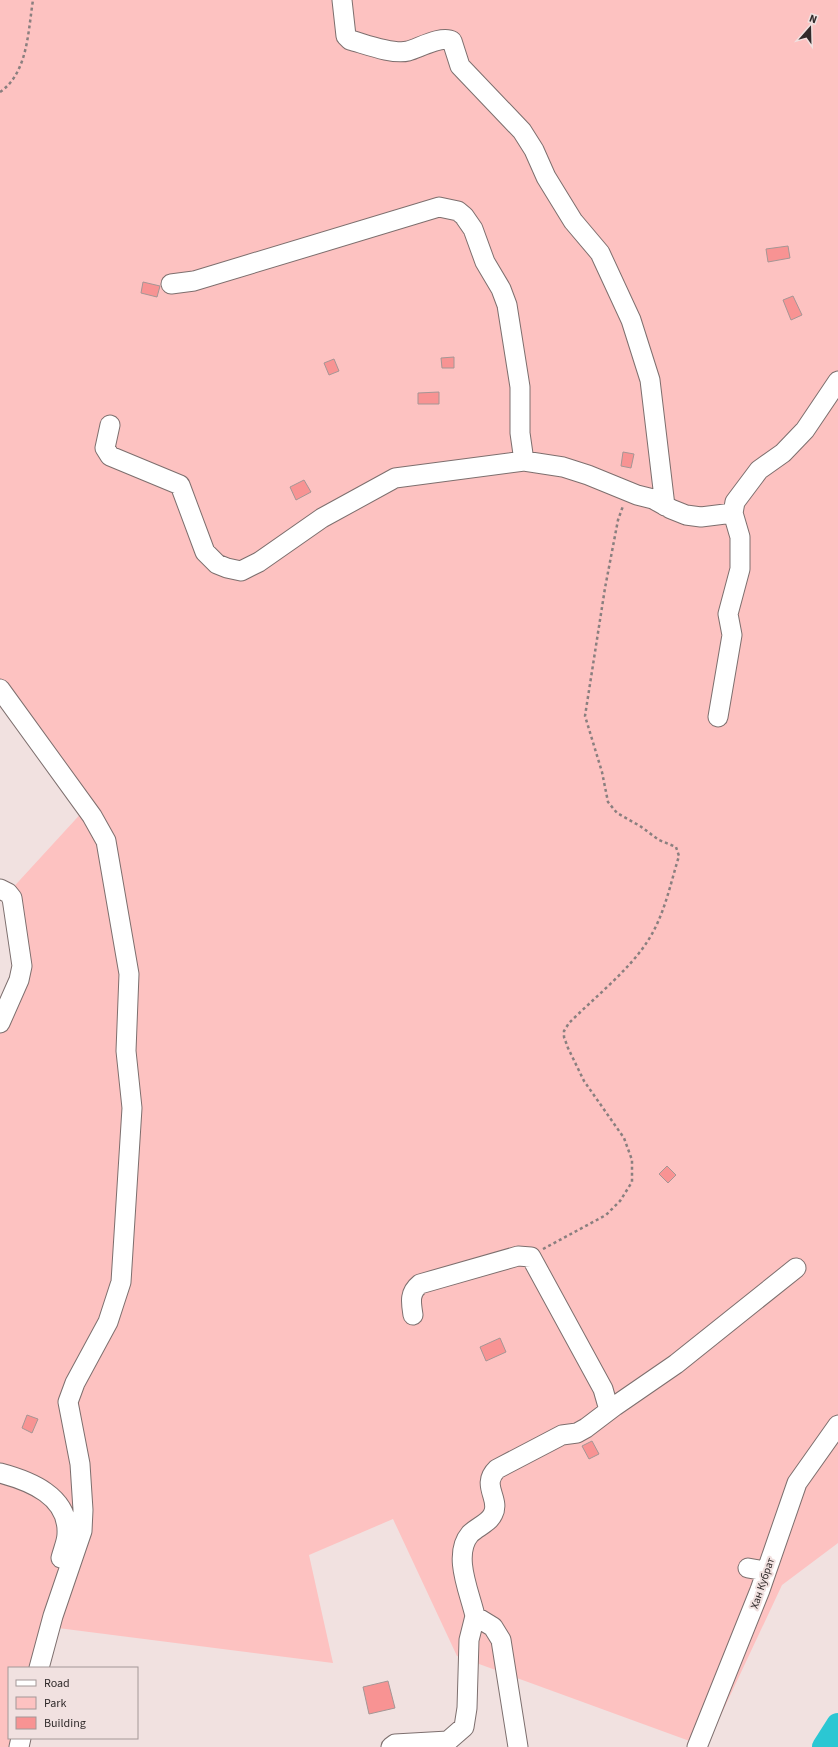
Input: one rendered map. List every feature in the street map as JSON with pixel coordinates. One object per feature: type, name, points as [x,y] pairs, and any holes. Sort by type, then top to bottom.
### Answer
[{"type":"street","points":[[342,0],[346,36],[350,40],[398,52],[407,52],[443,39],[452,41],[460,66],[522,131],[534,150],[546,178],[573,221],[600,253],[631,320],[650,380],[665,506]]},
{"type":"street","points":[[171,284],[194,281],[439,207],[458,211],[464,216],[473,229],[485,262],[501,289],[507,305],[520,387],[520,433],[524,461]]},
{"type":"street","points":[[718,717],[732,635],[728,614],[740,569],[740,537],[733,513],[735,502],[759,470],[783,453],[805,430],[838,381]]},
{"type":"street","points":[[110,425],[105,448],[110,456],[180,485],[205,552],[217,564],[241,571],[259,562],[322,518],[395,478],[524,461],[563,467],[629,492],[653,499],[686,515],[700,517],[733,513]]},
{"type":"street","points":[[0,689],[92,816],[106,841],[129,974],[126,1051],[132,1108],[121,1282],[108,1322],[75,1384],[68,1402],[80,1464],[83,1510],[82,1531],[53,1616],[40,1667]]},
{"type":"street","points":[[0,890],[8,893],[12,898],[22,966],[19,980],[0,1023]]},
{"type":"street","points":[[413,1315],[411,1297],[415,1289],[420,1284],[518,1256],[531,1257],[603,1388],[609,1410]]},
{"type":"street","points":[[391,1747],[395,1744],[448,1741],[464,1727],[467,1708],[469,1640],[475,1616],[464,1569],[462,1553],[464,1544],[471,1534],[493,1515],[495,1507],[490,1484],[493,1473],[497,1468],[562,1435],[577,1433],[586,1428],[609,1410],[676,1364],[796,1268]]},
{"type":"street","name":"Хан Кубрат","points":[[697,1747],[760,1590],[757,1570],[797,1483],[838,1425]]},
{"type":"street","points":[[0,1473],[26,1480],[45,1491],[54,1498],[64,1517],[67,1534],[51,1590],[53,1616]]},
{"type":"street","points":[[475,1616],[493,1627],[501,1640],[518,1747]]},
{"type":"path","points":[[0,92],[8,87],[25,56],[33,0]]},
{"type":"path","points":[[531,1257],[606,1215],[630,1187],[632,1182],[632,1160],[624,1138],[584,1081],[568,1048],[564,1037],[564,1031],[569,1023],[635,958],[648,942],[661,915],[679,856],[676,847],[659,840],[640,826],[617,813],[608,802],[602,772],[585,716],[618,520],[629,492]]},
{"type":"green space","points":[[0,0],[838,0],[838,1543],[782,1585],[706,1747],[457,1656],[393,1519],[309,1555],[333,1663],[50,1627],[36,1667],[8,1667],[8,1739],[13,1739],[10,1747],[0,1747],[0,1023],[19,980],[8,893],[86,808],[0,689]]},
{"type":"building","points":[[788,246],[790,258],[768,262],[766,249]]},
{"type":"building","points":[[143,282],[160,286],[157,297],[141,293]]},
{"type":"building","points":[[793,296],[802,315],[791,320],[783,300]]},
{"type":"building","points":[[454,357],[454,368],[442,368],[441,358]]},
{"type":"building","points":[[334,359],[339,371],[329,375],[324,363]]},
{"type":"building","points":[[439,392],[439,404],[418,404],[418,393]]},
{"type":"building","points":[[623,452],[634,454],[631,468],[621,466]]},
{"type":"building","points":[[304,480],[311,492],[296,500],[290,487]]},
{"type":"building","points":[[667,1166],[676,1175],[668,1183],[659,1174]]},
{"type":"building","points":[[500,1338],[506,1352],[486,1361],[480,1347]]},
{"type":"building","points":[[27,1415],[38,1419],[32,1433],[22,1428]]},
{"type":"building","points":[[592,1441],[599,1454],[589,1459],[582,1446]]},
{"type":"building","points":[[388,1681],[395,1708],[369,1714],[363,1687]]},
{"type":"waterway","points":[[824,1747],[838,1725]]}]
